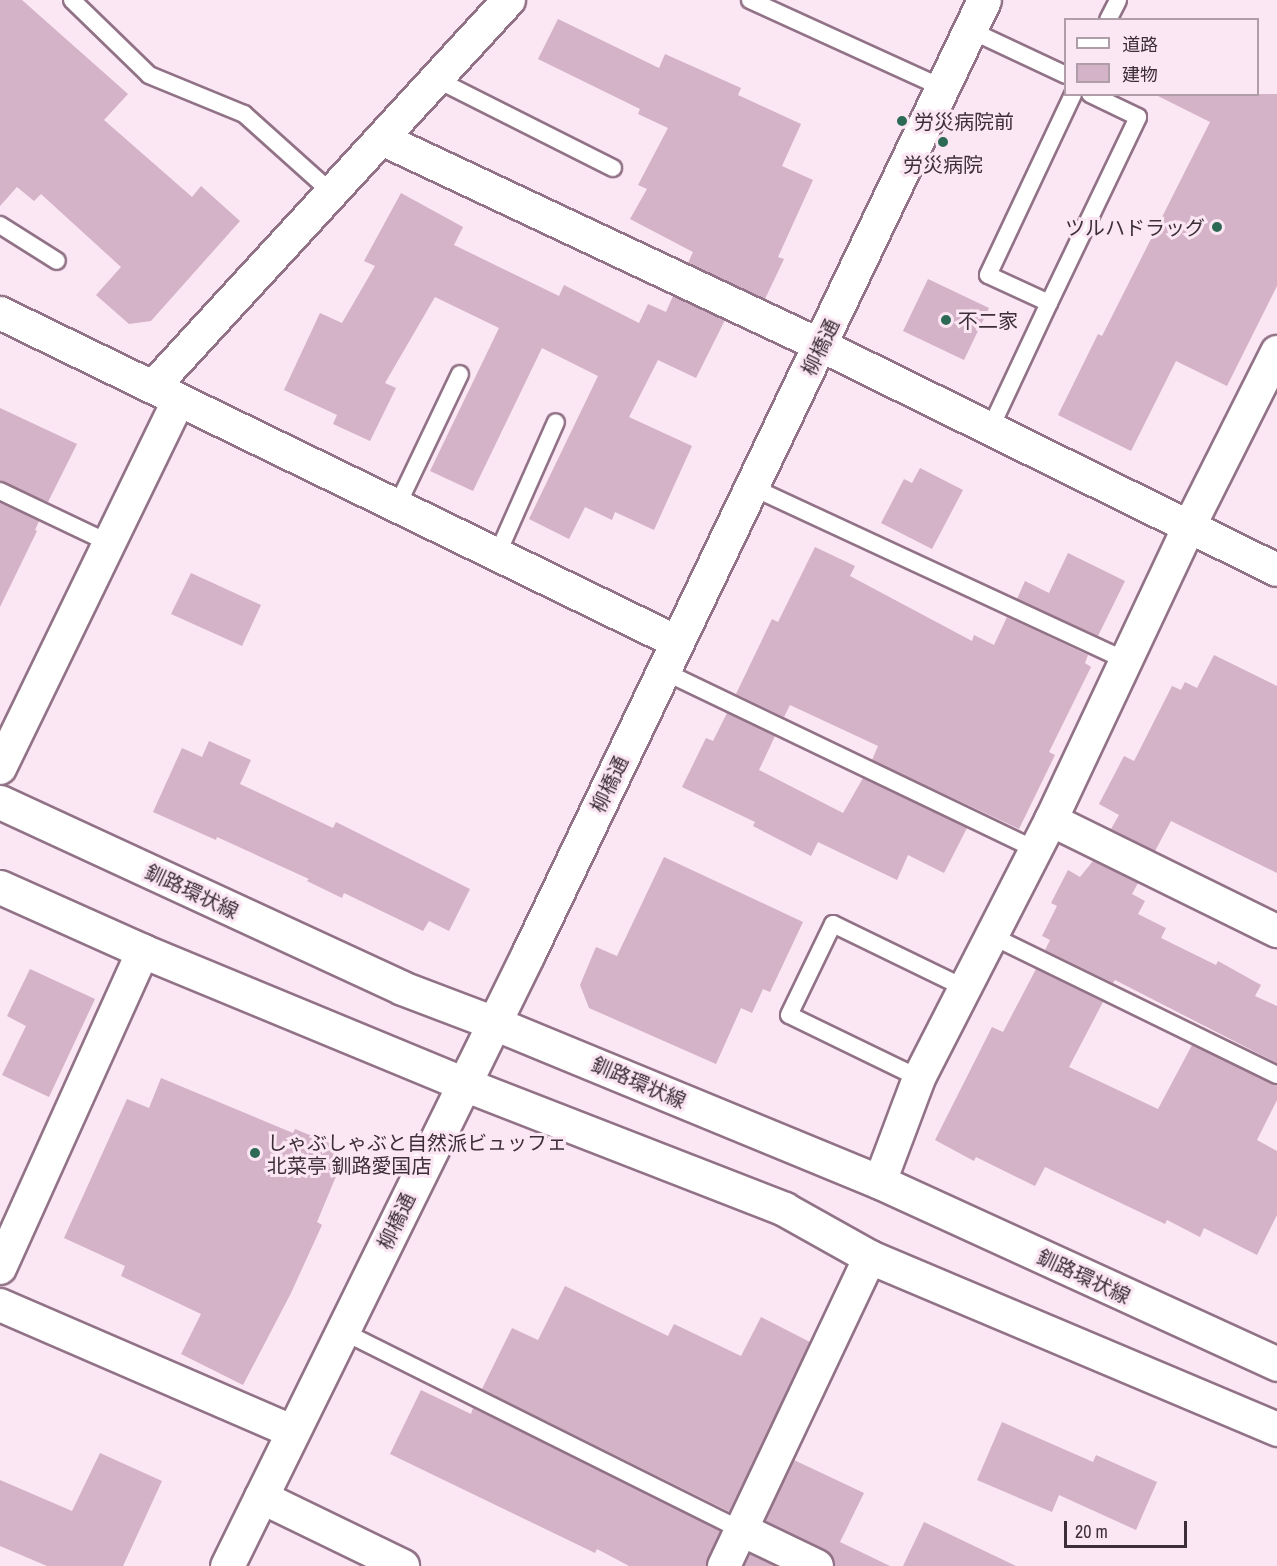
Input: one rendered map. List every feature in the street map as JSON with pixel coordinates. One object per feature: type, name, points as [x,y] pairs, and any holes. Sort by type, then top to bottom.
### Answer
[{"type":"main road","name":"柳橋通","points":[[227,1566],[494,1023],[984,0]]},
{"type":"main road","name":"釧路環状線","points":[[0,802],[402,988],[494,1023],[880,1182],[1277,1364]]},
{"type":"main road","points":[[0,887],[143,951],[464,1083],[784,1209],[870,1257],[1277,1429]]},
{"type":"street","points":[[0,768],[109,543],[166,394],[332,193],[509,0]]},
{"type":"street","points":[[382,139],[820,345],[1277,570]]},
{"type":"street","points":[[0,313],[677,642]]},
{"type":"street","points":[[880,1182],[919,1078],[1051,820],[1189,527],[1277,352]]},
{"type":"street","points":[[1051,820],[1277,931]]},
{"type":"street","points":[[0,1268],[143,951]]},
{"type":"street","points":[[724,1566],[870,1257]]},
{"type":"street","points":[[0,1305],[293,1432]]},
{"type":"street","points":[[261,1497],[403,1566]]},
{"type":"street","points":[[742,1530],[817,1566]]},
{"type":"lane","points":[[72,0],[149,75],[244,114],[332,193]]},
{"type":"lane","points":[[750,0],[943,88]]},
{"type":"lane","points":[[1109,18],[1118,0]]},
{"type":"lane","points":[[970,30],[1064,75]]},
{"type":"lane","points":[[436,79],[613,168]]},
{"type":"lane","points":[[1049,303],[988,275],[1072,96]]},
{"type":"lane","points":[[990,429],[1138,117],[1094,96]]},
{"type":"lane","points":[[0,225],[57,261]]},
{"type":"lane","points":[[397,506],[460,374]]},
{"type":"lane","points":[[497,555],[556,422]]},
{"type":"lane","points":[[752,487],[1126,661]]},
{"type":"lane","points":[[0,491],[109,543]]},
{"type":"lane","points":[[663,671],[1036,850]]},
{"type":"lane","points":[[919,1078],[789,1015],[833,924],[965,988]]},
{"type":"lane","points":[[992,936],[1277,1075]]},
{"type":"lane","points":[[342,1331],[742,1530]]},
{"type":"building","points":[[0,0],[22,0],[128,94],[104,120],[192,197],[201,186],[240,221],[151,321],[129,324],[96,295],[121,267],[41,194],[34,201],[17,187],[0,206]]},
{"type":"building","points":[[558,19],[659,68],[665,54],[741,88],[738,95],[801,124],[782,166],[813,180],[778,257],[784,259],[765,299],[688,263],[693,252],[630,219],[647,189],[638,185],[668,128],[638,114],[640,109],[538,59]]},
{"type":"building","name":"ツルハドラッグ","points":[[1277,94],[1277,286],[1227,386],[1176,361],[1131,451],[1058,415],[1098,334],[1102,336],[1210,122],[1158,96]]},
{"type":"building","points":[[401,193],[463,227],[454,245],[559,296],[564,285],[639,323],[648,304],[666,312],[673,296],[725,320],[696,378],[658,360],[629,417],[692,446],[654,530],[615,512],[612,520],[585,507],[569,539],[529,519],[598,376],[542,348],[473,491],[430,471],[499,328],[435,297],[385,383],[396,388],[370,441],[333,424],[337,415],[284,390],[320,313],[342,323],[375,266],[364,261]]},
{"type":"building","name":"不二家","points":[[928,279],[989,308],[964,360],[903,331]]},
{"type":"building","points":[[0,408],[77,444],[48,502],[0,481]]},
{"type":"building","points":[[920,468],[963,490],[932,549],[881,523],[904,479],[912,483]]},
{"type":"building","points":[[0,503],[39,521],[35,530],[37,531],[0,607]]},
{"type":"building","points":[[815,547],[855,566],[850,576],[972,641],[974,635],[994,645],[1007,617],[1088,655],[1085,663],[1091,667],[1049,752],[1055,755],[1019,829],[872,760],[878,746],[790,705],[784,717],[736,694],[772,619],[778,622]]},
{"type":"building","points":[[1068,553],[1125,581],[1098,636],[1017,599],[1025,581],[1049,593]]},
{"type":"building","points":[[191,573],[261,605],[242,646],[171,614]]},
{"type":"building","points":[[1214,655],[1277,686],[1277,873],[1171,821],[1155,851],[1111,829],[1119,815],[1099,804],[1124,756],[1134,761],[1172,686],[1181,690],[1185,682],[1197,688]]},
{"type":"building","points":[[727,713],[775,736],[759,770],[843,813],[863,778],[967,828],[944,873],[908,855],[897,880],[818,842],[811,856],[753,826],[755,822],[682,787],[706,738],[713,741]]},
{"type":"building","points":[[209,741],[251,760],[240,784],[333,828],[336,822],[470,889],[449,931],[429,921],[423,931],[344,893],[342,898],[307,881],[309,879],[217,837],[216,840],[153,812],[182,748],[202,757]]},
{"type":"building","points":[[664,857],[803,922],[770,992],[763,989],[752,1013],[741,1008],[716,1064],[589,1008],[580,985],[596,947],[617,956]]},
{"type":"building","points":[[1093,861],[1138,883],[1132,894],[1145,901],[1138,914],[1166,928],[1161,938],[1216,965],[1218,961],[1261,985],[1255,996],[1277,1006],[1277,1063],[1115,980],[1113,983],[1045,950],[1050,940],[1042,936],[1057,906],[1051,903],[1068,870],[1080,877]]},
{"type":"building","points":[[30,969],[95,999],[49,1097],[2,1075],[26,1026],[7,1016]]},
{"type":"building","points":[[1036,969],[1103,1002],[1069,1067],[1158,1109],[1192,1045],[1277,1085],[1277,1100],[1257,1140],[1277,1151],[1277,1215],[1257,1255],[1204,1228],[1200,1237],[1167,1220],[1165,1224],[1045,1167],[1035,1186],[976,1157],[974,1161],[935,1140],[992,1027],[1003,1032]]},
{"type":"building","points":[[161,1078],[293,1133],[295,1129],[339,1147],[336,1153],[344,1157],[317,1222],[322,1225],[291,1293],[243,1385],[181,1354],[201,1314],[121,1276],[125,1266],[64,1238],[127,1099],[149,1108]]},
{"type":"building","points":[[565,1286],[668,1336],[674,1324],[741,1356],[761,1317],[810,1342],[730,1512],[482,1389],[512,1328],[538,1340]]},
{"type":"building","points":[[421,1390],[471,1414],[473,1408],[721,1531],[706,1566],[629,1566],[597,1549],[595,1553],[390,1454]]},
{"type":"building","points":[[1002,1422],[1093,1462],[1096,1455],[1157,1482],[1136,1530],[1059,1495],[1052,1512],[977,1480]]},
{"type":"building","points":[[100,1453],[162,1481],[123,1566],[47,1566],[0,1546],[0,1480],[72,1511]]},
{"type":"building","points":[[794,1460],[864,1493],[840,1542],[890,1566],[835,1566],[832,1556],[825,1550],[765,1521]]},
{"type":"building","points":[[924,1522],[1016,1566],[903,1566]]},
{"type":"building","points":[[750,1554],[775,1566],[744,1566]]},
{"type":"place","name":"労災病院前","points":[[902,121]]},
{"type":"place","name":"労災病院","points":[[943,142]]},
{"type":"place","name":"ツルハドラッグ","points":[[1217,227]]},
{"type":"place","name":"不二家","points":[[946,320]]},
{"type":"place","name":"しゃぶしゃぶと自然派ビュッフェ 北菜亭 釧路愛国店","points":[[255,1153]]}]
